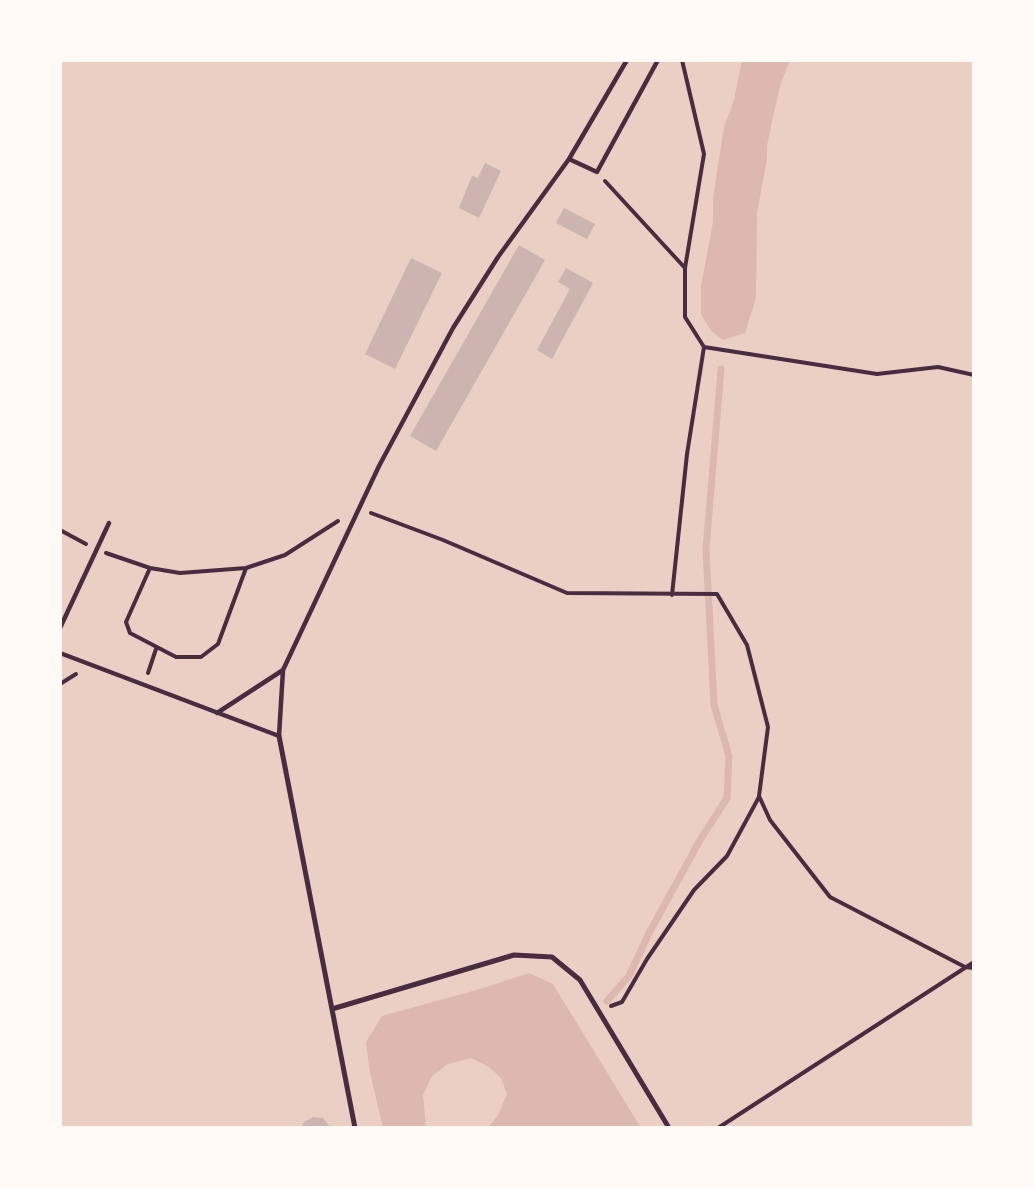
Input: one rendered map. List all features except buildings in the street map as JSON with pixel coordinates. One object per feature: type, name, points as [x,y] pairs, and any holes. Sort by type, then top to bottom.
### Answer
[{"type":"street","points":[[279,736],[355,1128]]},
{"type":"street","points":[[332,1009],[514,955],[552,957],[580,980],[669,1128]]},
{"type":"lane","points":[[60,653],[279,736],[283,670],[379,466],[453,328],[498,257],[569,159],[627,60]]},
{"type":"lane","points":[[569,159],[597,172],[658,60]]},
{"type":"lane","points":[[60,628],[109,523]]},
{"type":"lane","points":[[218,712],[283,670]]},
{"type":"path","points":[[672,594],[687,454],[704,347],[685,317],[685,268],[704,154],[682,60]]},
{"type":"path","points":[[597,172],[685,268]]},
{"type":"path","points":[[704,347],[877,374],[938,367],[974,375]]},
{"type":"path","points":[[60,530],[95,550],[150,568],[180,573],[246,568],[285,555],[359,508],[443,540],[567,593],[717,594],[747,645],[768,727],[759,796],[727,856],[694,890],[647,959],[622,1002],[599,1011]]},
{"type":"path","points":[[150,568],[126,622],[130,633],[176,657],[201,657],[218,644],[246,568]]},
{"type":"path","points":[[143,685],[156,648]]},
{"type":"path","points":[[759,796],[770,820],[830,897],[965,967],[974,968]]},
{"type":"path","points":[[718,1128],[974,962]]},
{"type":"shaded area","points":[[60,60],[974,60],[974,1128],[60,1128]]},
{"type":"shaded area","points":[[742,60],[790,60],[780,86],[771,126],[757,213],[756,298],[745,333],[723,340],[711,331],[701,314],[701,286],[713,222],[713,198],[724,127],[734,100]]},
{"type":"shaded area","points":[[529,973],[553,984],[641,1128],[488,1128],[498,1115],[507,1094],[501,1078],[489,1067],[471,1058],[448,1064],[432,1076],[423,1095],[426,1128],[383,1128],[370,1073],[366,1042],[382,1016]]},
{"type":"waterway","points":[[607,1001],[629,976],[648,935],[700,840],[727,798],[729,756],[714,705],[706,549],[721,369]]}]
